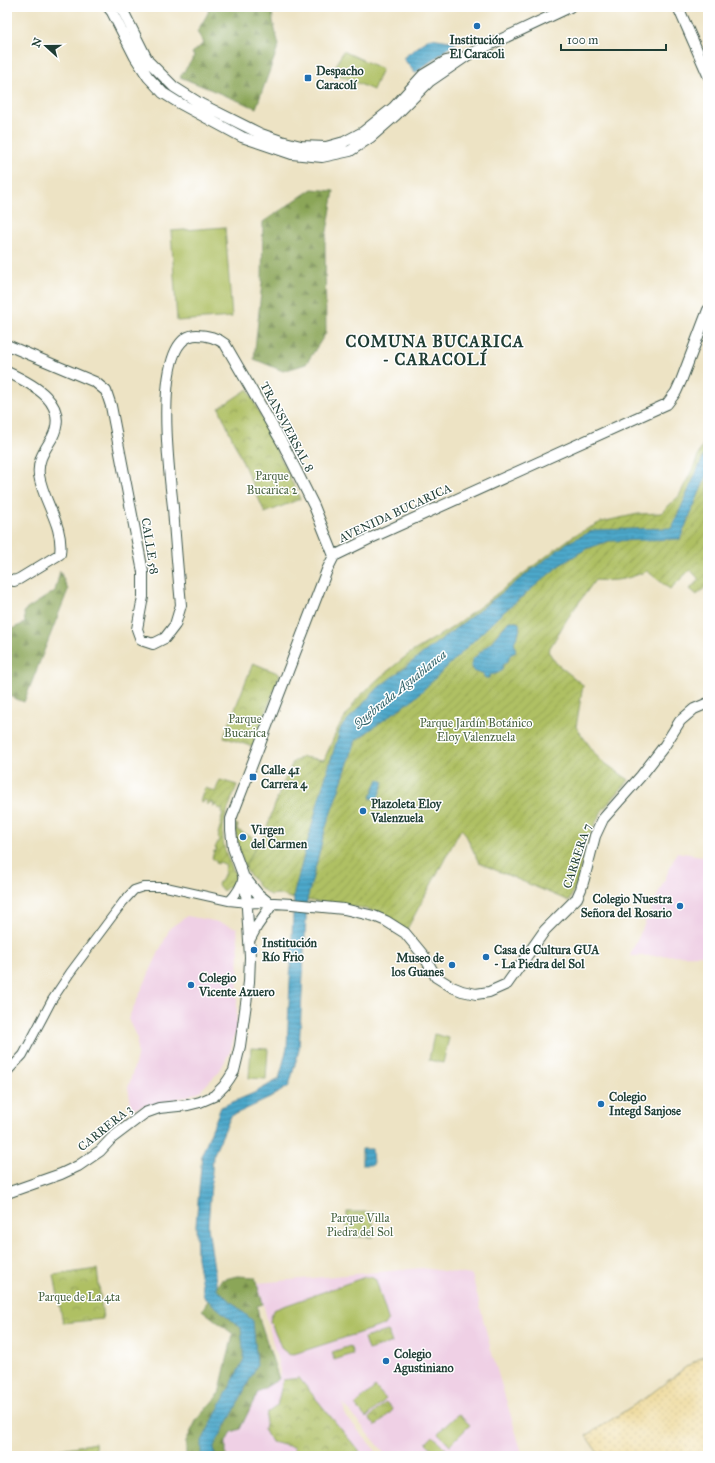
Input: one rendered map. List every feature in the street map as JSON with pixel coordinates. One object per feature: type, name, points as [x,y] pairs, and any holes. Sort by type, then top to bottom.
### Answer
[{"type":"main road","points":[[108,7],[135,57],[148,77],[163,93],[179,104],[242,137],[292,154],[322,156],[350,151],[372,137],[430,81],[468,55],[570,7]]},
{"type":"main road","points":[[122,7],[148,61],[174,87],[201,104],[261,134],[301,146],[326,147],[344,142],[363,132],[393,108],[423,75],[446,61],[468,55]]},
{"type":"main road","points":[[678,7],[708,75]]},
{"type":"main road","name":"AVENIDA BUCARICA","points":[[250,903],[243,874],[233,848],[231,819],[327,570],[334,556],[406,521],[667,404],[676,392],[708,310]]},
{"type":"main road","name":"TRANSVERSAL 8","points":[[193,335],[206,335],[226,344],[284,446],[314,506],[334,556]]},
{"type":"main road","name":"CALLE 58","points":[[7,346],[95,382],[106,391],[111,406],[143,572],[143,597],[137,629],[142,640],[153,644],[165,638],[175,625],[181,605],[166,427],[168,376],[177,348],[183,340],[193,335]]},
{"type":"main road","points":[[7,372],[25,380],[42,391],[54,408],[56,420],[53,436],[38,466],[40,477],[56,520],[60,542],[60,554],[19,580],[9,580]]},
{"type":"main road","name":"CARRERA 7","points":[[250,903],[256,902],[291,905],[374,916],[386,921],[405,934],[424,956],[436,976],[452,987],[476,994],[489,992],[507,984],[545,930],[576,898],[583,884],[595,836],[603,820],[641,776],[680,721],[694,709],[708,704]]},
{"type":"main road","points":[[243,874],[258,894],[270,904],[250,941]]},
{"type":"main road","name":"CARRERA 3","points":[[7,1194],[61,1174],[78,1166],[145,1113],[159,1108],[188,1105],[200,1102],[214,1096],[224,1086],[234,1071],[240,1046],[249,982],[250,903]]},
{"type":"street","points":[[229,901],[241,884],[243,874]]},
{"type":"street","points":[[7,1072],[23,1055],[48,1006],[70,973],[123,902],[134,890],[142,887],[166,887],[229,901],[250,903]]},
{"type":"shaded area","name":"Colegio Nuestra Señora del Rosario","points":[[677,852],[708,857],[708,955],[630,956]]},
{"type":"shaded area","name":"Colegio Vicente Azuero","points":[[187,916],[214,921],[237,928],[239,952],[236,1030],[230,1052],[219,1072],[200,1091],[185,1097],[132,1109],[128,1088],[137,1057],[137,1038],[128,1019],[170,928]]},
{"type":"shaded area","name":"Colegio Agustiniano","points":[[422,1268],[472,1275],[491,1350],[523,1456],[387,1456],[343,1403],[345,1415],[380,1456],[226,1456],[226,1441],[232,1432],[240,1428],[258,1392],[279,1379],[280,1371],[258,1283]]},
{"type":"green space","points":[[209,7],[272,7],[273,22],[279,45],[256,108],[180,77],[194,57],[192,53],[204,43],[197,32],[208,13]]},
{"type":"green space","points":[[343,51],[382,69],[373,90],[333,72]]},
{"type":"green space","points":[[312,189],[334,191],[325,243],[326,333],[306,364],[283,371],[254,359],[262,283],[263,222]]},
{"type":"green space","points":[[225,227],[232,317],[177,321],[171,231]]},
{"type":"green space","name":"Parque Bucarica 2","points":[[248,389],[300,499],[265,513],[219,408]]},
{"type":"green space","name":"Parque Jardín Botánico Eloy Valenzuela","points":[[708,432],[708,574],[706,577],[708,580],[708,585],[697,595],[690,589],[699,579],[690,570],[670,589],[647,571],[622,579],[609,581],[595,580],[567,619],[548,651],[556,663],[583,685],[576,727],[599,759],[629,780],[602,811],[585,843],[577,883],[569,901],[479,863],[465,833],[461,829],[406,931],[388,916],[362,908],[291,898],[278,894],[270,895],[259,887],[246,870],[246,863],[264,835],[282,786],[293,762],[303,757],[324,760],[338,728],[357,699],[379,678],[409,654],[453,627],[573,536],[601,522],[638,514],[661,513],[679,496]]},
{"type":"green space","points":[[60,571],[68,590],[24,702],[7,695],[7,631],[25,623],[24,611],[55,591]]},
{"type":"green space","name":"Parque Bucarica","points":[[253,663],[280,674],[253,747],[224,737]]},
{"type":"green space","points":[[220,780],[237,785],[224,822],[223,842],[226,853],[238,879],[223,891],[218,885],[219,882],[221,882],[225,872],[226,865],[220,862],[218,864],[216,863],[216,861],[212,858],[214,851],[217,849],[215,848],[219,840],[218,834],[223,809],[217,808],[218,807],[215,805],[213,807],[214,803],[210,802],[208,805],[206,804],[207,801],[204,800],[203,803],[200,802],[204,789],[206,788],[215,792]]},
{"type":"green space","points":[[236,824],[238,825],[237,830],[260,841],[246,863],[246,870],[238,847]]},
{"type":"green space","points":[[434,1034],[449,1038],[443,1063],[429,1060]]},
{"type":"green space","points":[[251,1048],[268,1049],[266,1079],[249,1078]]},
{"type":"green space","name":"Parque Villa Piedra del Sol","points":[[347,1212],[373,1212],[373,1237],[347,1237]]},
{"type":"green space","name":"Parque de La 4ta","points":[[97,1269],[103,1319],[63,1323],[54,1275]]},
{"type":"green space","points":[[237,1276],[255,1277],[263,1304],[257,1306],[259,1318],[279,1379],[258,1392],[240,1429],[232,1432],[226,1441],[226,1456],[186,1456],[186,1441],[197,1419],[219,1394],[233,1334],[202,1310],[221,1280]]},
{"type":"green space","points":[[365,1277],[371,1277],[376,1280],[388,1319],[384,1325],[290,1355],[282,1349],[270,1321],[273,1310]]},
{"type":"green space","points":[[388,1331],[392,1343],[368,1350],[364,1338]]},
{"type":"green space","points":[[350,1346],[353,1354],[334,1360],[332,1352]]},
{"type":"green space","points":[[299,1378],[363,1456],[296,1456],[293,1447],[271,1442],[264,1429],[267,1413],[277,1406],[283,1380]]},
{"type":"green space","points":[[375,1387],[386,1399],[366,1418],[355,1405]]},
{"type":"green space","points":[[386,1402],[393,1410],[376,1426],[369,1418]]},
{"type":"green space","points":[[458,1414],[470,1425],[450,1445],[438,1433]]},
{"type":"green space","points":[[433,1436],[446,1449],[439,1455],[426,1443]]},
{"type":"green space","points":[[95,1443],[96,1456],[56,1456],[55,1450]]},
{"type":"sand","points":[[708,1353],[708,1456],[600,1456],[586,1436],[648,1396],[686,1367]]},
{"type":"water","points":[[430,38],[457,42],[415,73],[403,58]]},
{"type":"water","name":"Quebrada Aguablanca","points":[[708,446],[708,472],[680,539],[609,541],[586,549],[560,565],[499,616],[416,697],[356,740],[325,830],[307,900],[299,1050],[289,1086],[270,1098],[231,1116],[213,1156],[208,1227],[217,1289],[253,1321],[257,1365],[233,1413],[214,1446],[215,1456],[201,1456],[201,1443],[244,1359],[241,1328],[204,1297],[197,1258],[196,1225],[202,1154],[221,1107],[254,1093],[279,1079],[287,1048],[294,893],[320,795],[341,727],[379,687],[567,543],[594,530],[672,528]]},
{"type":"water","points":[[509,621],[519,623],[520,626],[518,635],[514,642],[516,652],[510,655],[508,661],[502,666],[503,668],[500,671],[490,675],[489,678],[485,678],[482,673],[475,672],[471,666],[472,660],[491,642]]},
{"type":"water","points":[[378,779],[384,782],[377,800],[370,798]]},
{"type":"water","points":[[362,1149],[372,1149],[373,1165],[362,1165]]},
{"type":"place","name":"Institución El Caracoli","points":[[477,26]]},
{"type":"place","name":"Despacho Caracolí","points":[[308,78]]},
{"type":"place","name":"Calle 41 Carrera 4","points":[[253,777]]},
{"type":"place","name":"Plazoleta Eloy Valenzuela","points":[[363,811]]},
{"type":"place","name":"Virgen del Carmen","points":[[243,837]]},
{"type":"place","name":"Colegio Nuestra Señora del Rosario","points":[[680,906]]},
{"type":"place","name":"Institución Río Frio","points":[[254,950]]},
{"type":"place","name":"Casa de Cultura GUA - La Piedra del Sol","points":[[486,957]]},
{"type":"place","name":"Museo de los Guanes","points":[[452,965]]},
{"type":"place","name":"Colegio Vicente Azuero","points":[[191,985]]},
{"type":"place","name":"Colegio Integd Sanjose","points":[[601,1104]]},
{"type":"place","name":"Colegio Agustiniano","points":[[386,1361]]},
{"type":"district","name":"COMUNA BUCARICA - CARACOLÍ","points":[[435,350]]}]
